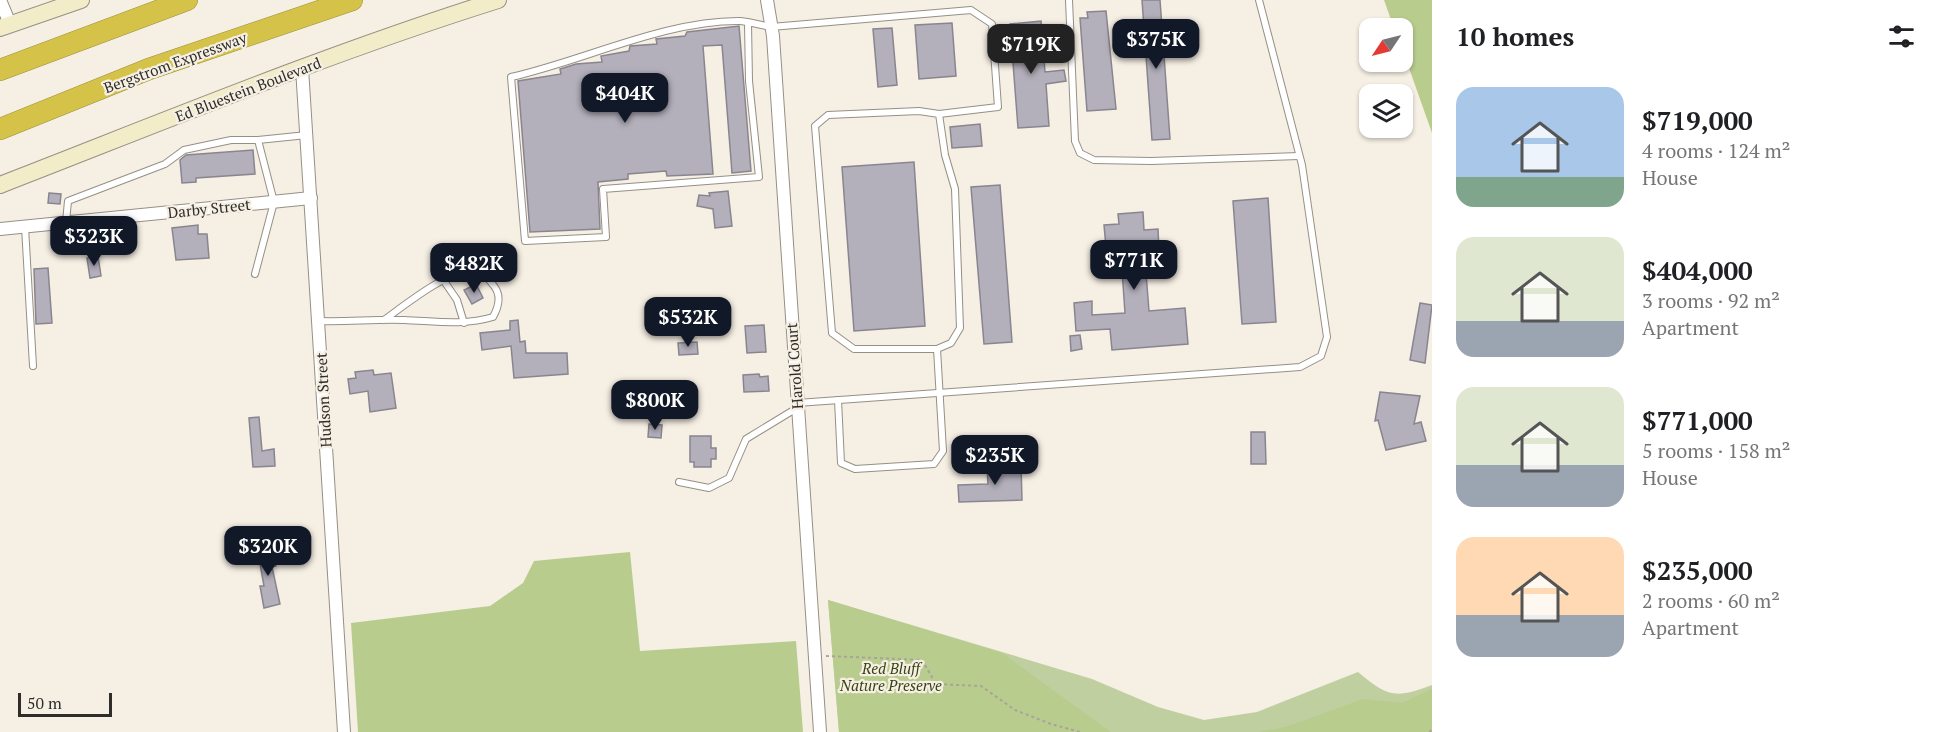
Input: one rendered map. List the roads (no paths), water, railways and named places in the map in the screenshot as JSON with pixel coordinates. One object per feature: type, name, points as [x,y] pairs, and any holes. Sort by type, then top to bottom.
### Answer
[{"type":"highway","points":[[0,70],[187,0]]},
{"type":"highway","name":"Bergstrom Expressway","points":[[0,129],[149,69],[352,0]]},
{"type":"main road","points":[[5,26],[81,0]]},
{"type":"main road","name":"Ed Bluestein Boulevard","points":[[0,185],[409,28],[498,0]]},
{"type":"street","points":[[0,0],[5,26]]},
{"type":"street","name":"Harold Court","points":[[767,0],[771,27],[820,732]]},
{"type":"street","name":"Hudson Street","points":[[302,68],[344,732]]},
{"type":"street","name":"Darby Street","points":[[0,229],[311,198]]},
{"type":"lane","points":[[1069,0],[1075,141],[1080,153],[1095,160],[1151,161],[1299,156]]},
{"type":"lane","points":[[679,482],[709,488],[729,478],[746,439],[797,405],[940,392],[1300,367],[1321,356],[1327,337],[1299,156],[1259,0]]},
{"type":"lane","points":[[748,23],[749,81],[759,177],[603,189],[606,237],[525,241],[511,77],[611,46],[690,27],[748,23],[771,27],[971,10],[992,24],[998,107],[939,114],[919,111],[828,115],[815,126],[832,333],[854,349],[937,350],[951,343],[960,328],[956,189],[945,155],[939,114]]},
{"type":"lane","points":[[66,222],[68,201],[165,164],[184,150],[231,140],[308,135]]},
{"type":"lane","points":[[255,274],[274,202],[258,140]]},
{"type":"lane","points":[[25,226],[33,366]]},
{"type":"lane","points":[[319,321],[384,320],[464,323],[493,317],[499,306],[497,290],[484,273],[474,270],[444,281],[384,320]]},
{"type":"lane","points":[[444,281],[457,300],[464,323]]},
{"type":"lane","points":[[838,400],[841,463],[855,469],[934,464],[943,451],[937,350]]},
{"type":"park label","name":"Red Bluff Nature Preserve","points":[[891,676]]}]
